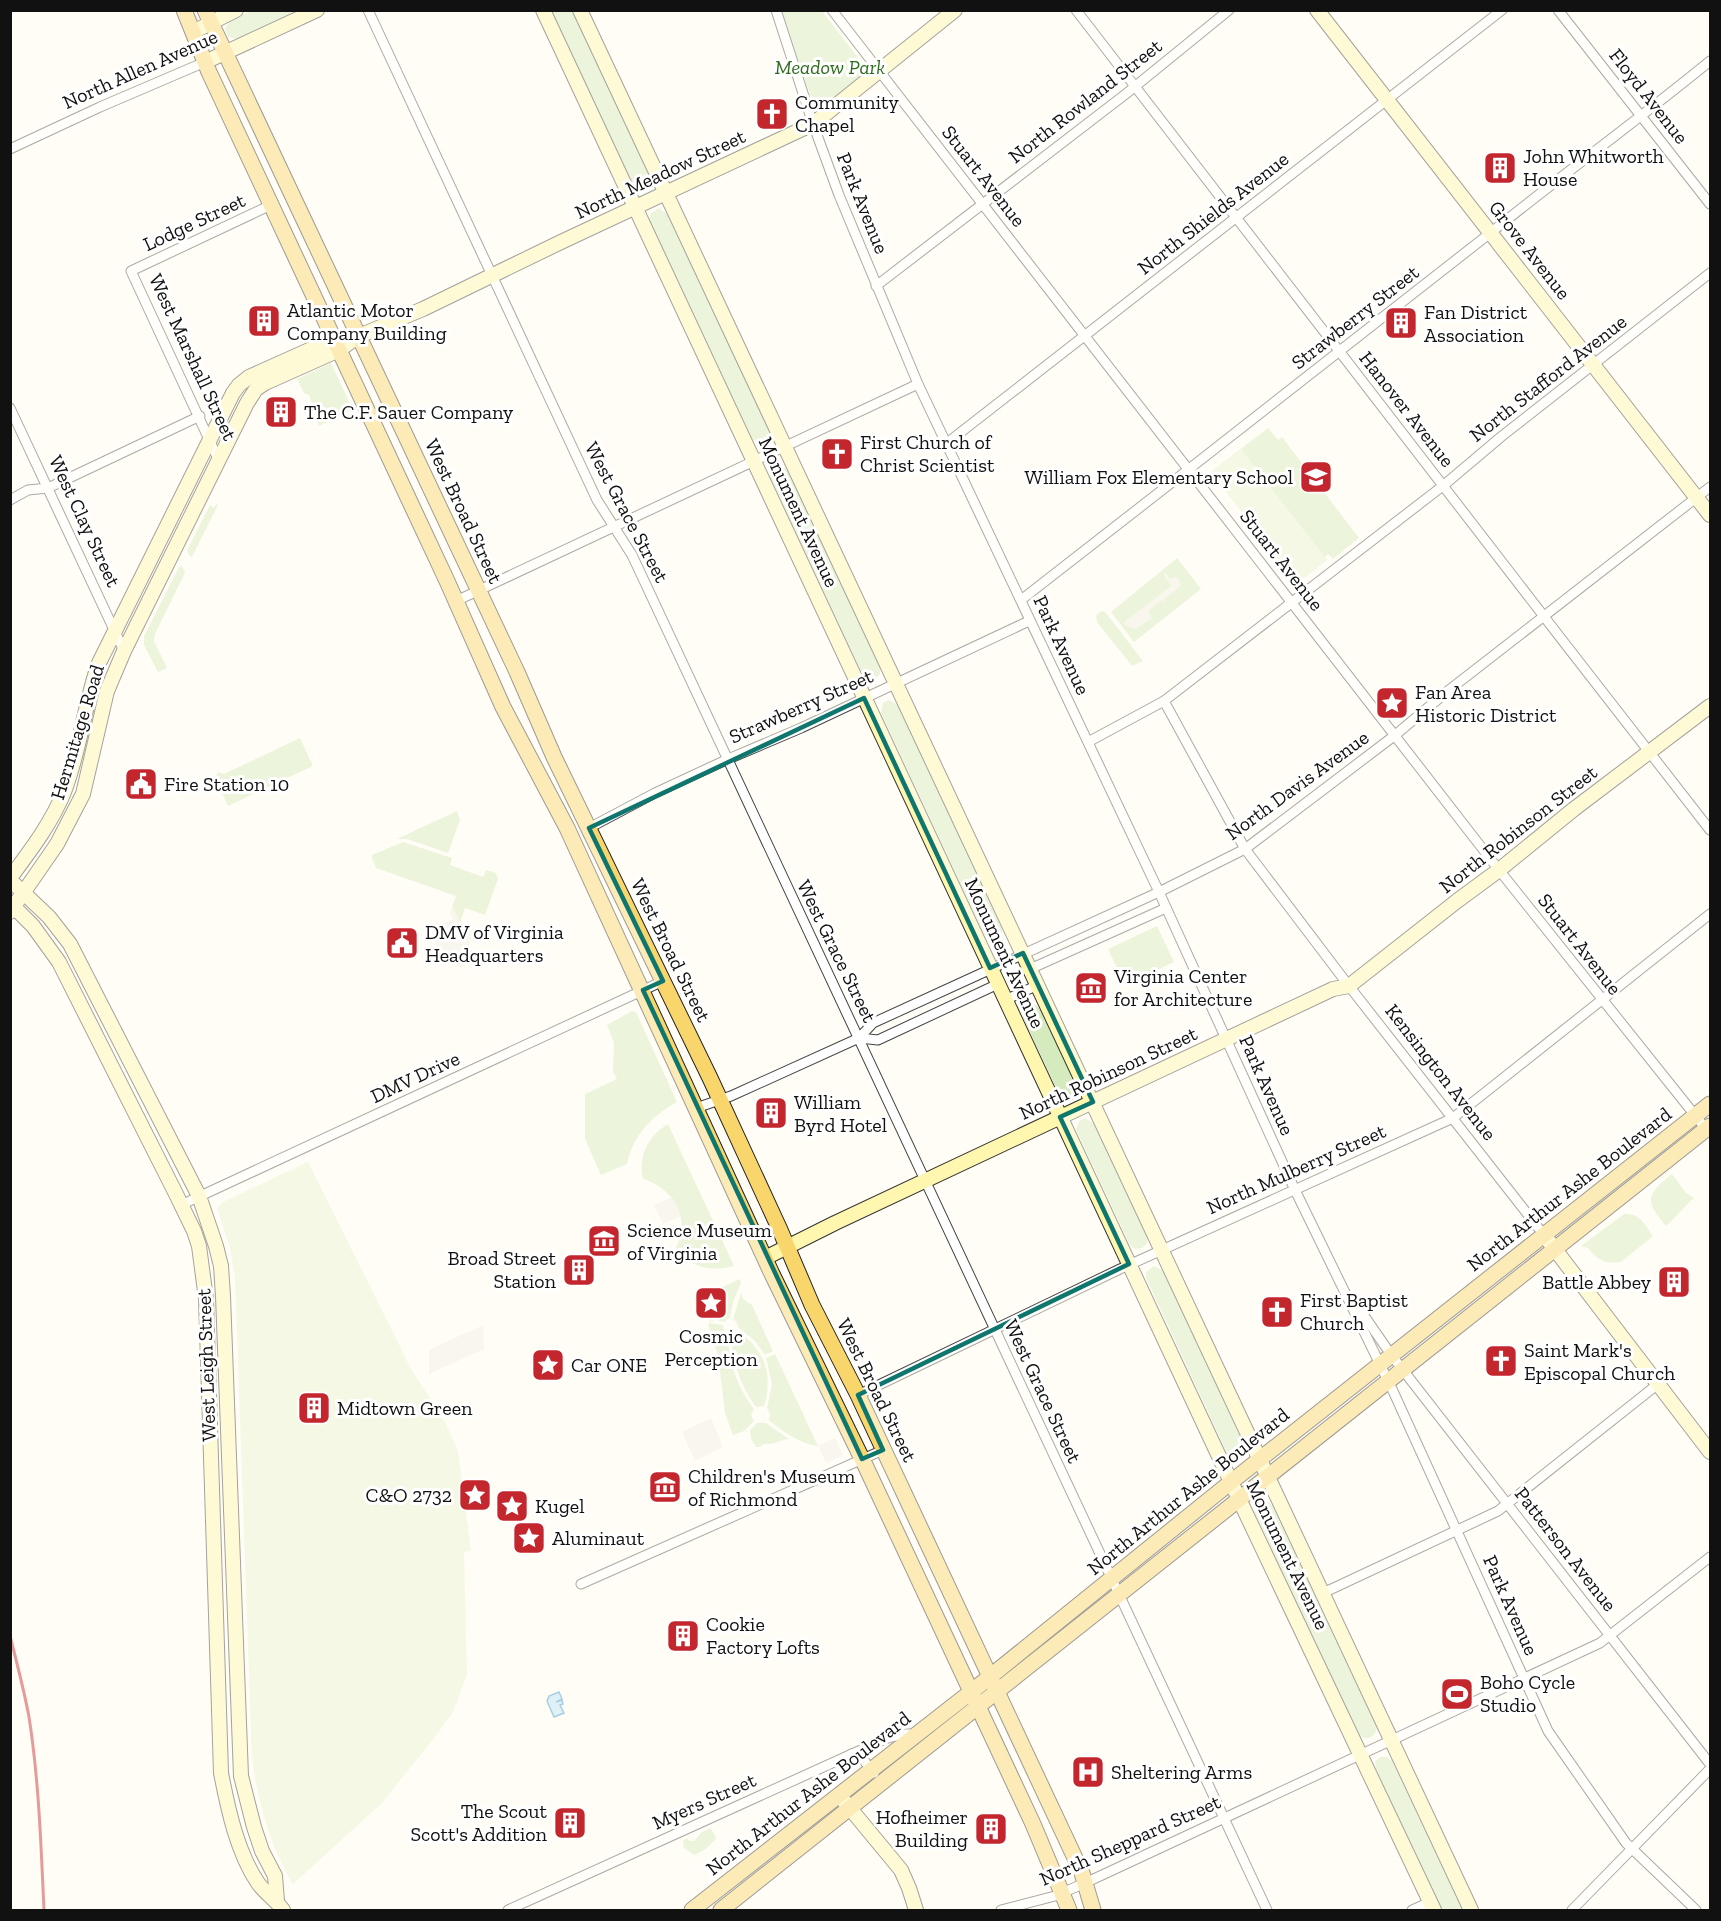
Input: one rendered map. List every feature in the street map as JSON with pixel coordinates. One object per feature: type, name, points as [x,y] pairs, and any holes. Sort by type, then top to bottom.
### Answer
[{"type":"main road","name":"West Broad Street","points":[[184,10],[205,62],[503,707],[567,828],[765,1258],[1033,1824],[1069,1911]]},
{"type":"main road","name":"West Broad Street","points":[[208,16],[635,927],[720,1100],[812,1305],[858,1395],[1085,1883],[1093,1907]]},
{"type":"main road","name":"North Arthur Ashe Boulevard","points":[[993,1685],[1111,1578],[1710,1104]]},
{"type":"main road","name":"North Arthur Ashe Boulevard","points":[[721,1911],[881,1782],[975,1699],[1119,1595],[1241,1500],[1708,1128]]},
{"type":"main road","name":"North Arthur Ashe Boulevard","points":[[701,1908],[871,1769],[917,1734],[975,1699]]},
{"type":"street","name":"North Allen Avenue","points":[[193,32],[208,16],[236,10]]},
{"type":"street","name":"North Allen Avenue","points":[[10,149],[317,10]]},
{"type":"street","name":"West Grace Street","points":[[368,10],[597,500],[632,555],[726,760],[859,1038],[1267,1911]]},
{"type":"street","name":"Monument Avenue","points":[[543,10],[1231,1482],[1432,1906]]},
{"type":"street","name":"Monument Avenue","points":[[580,10],[1471,1911]]},
{"type":"street","name":"Park Avenue","points":[[776,10],[813,124],[876,286],[918,384],[1159,892],[1295,1190],[1341,1283],[1386,1360],[1389,1382],[1458,1529],[1548,1731],[1632,1849],[1696,1911]]},
{"type":"street","name":"Stuart Avenue","points":[[832,10],[1190,469],[1394,736],[1695,1117],[1708,1128]]},
{"type":"street","name":"North Meadow Street","points":[[210,438],[233,393],[243,381],[423,309],[813,124],[955,10]]},
{"type":"street","name":"Hanover Avenue","points":[[1076,10],[1444,485],[1543,617],[1710,830]]},
{"type":"street","name":"North Rowland Street","points":[[876,286],[1135,87],[1228,10]]},
{"type":"street","name":"Grove Avenue","points":[[1317,10],[1710,515]]},
{"type":"street","name":"North Shields Avenue","points":[[947,443],[1502,10]]},
{"type":"street","name":"Floyd Avenue","points":[[1558,10],[1710,204]]},
{"type":"street","name":"Strawberry Street","points":[[1021,600],[1710,61]]},
{"type":"street","name":"Lodge Street","points":[[131,271],[272,206]]},
{"type":"street","name":"West Marshall Street","points":[[131,271],[219,460]]},
{"type":"street","name":"North Stafford Avenue","points":[[1088,742],[1164,701],[1444,485],[1710,273]]},
{"type":"street","name":"North Meadow Street","points":[[219,460],[259,386],[336,344]]},
{"type":"street","points":[[456,601],[918,384]]},
{"type":"street","name":"West Clay Street","points":[[10,408],[124,651]]},
{"type":"street","points":[[10,500],[28,490],[48,488],[200,416]]},
{"type":"street","name":"Hermitage Road","points":[[10,879],[52,819],[72,767],[92,682],[99,663],[210,438]]},
{"type":"street","name":"Hermitage Road","points":[[12,907],[57,844],[83,794],[107,691],[124,651],[219,460]]},
{"type":"street","name":"North Davis Avenue","points":[[696,1108],[720,1100],[859,1038],[873,1023],[1159,892],[1245,849],[1394,736],[1710,487]]},
{"type":"street","name":"Strawberry Street","points":[[589,828],[726,760],[1029,621]]},
{"type":"street","name":"Kensington Avenue","points":[[1164,701],[1245,849],[1348,986],[1544,1235],[1710,1452]]},
{"type":"street","name":"North Robinson Street","points":[[765,1258],[1333,989],[1348,986],[1710,706]]},
{"type":"street","name":"West Leigh Street","points":[[10,879],[49,916],[70,944],[199,1196],[216,1246],[221,1266],[223,1296],[241,1776],[262,1851],[275,1876],[280,1906]]},
{"type":"street","name":"West Leigh Street","points":[[12,907],[33,926],[59,962],[181,1205],[199,1246],[206,1299],[221,1773],[228,1807],[245,1858],[260,1886],[280,1906]]},
{"type":"street","points":[[1030,969],[1166,908]]},
{"type":"street","name":"North Mulberry Street","points":[[858,1395],[1129,1264],[1453,1118],[1710,914]]},
{"type":"street","name":"DMV Drive","points":[[181,1205],[663,981]]},
{"type":"street","name":"North Davis Avenue","points":[[859,1038],[878,1040],[998,984]]},
{"type":"street","points":[[1005,1000],[1038,985]]},
{"type":"street","name":"Park Avenue","points":[[1341,1283],[1386,1360]]},
{"type":"street","name":"Patterson Avenue","points":[[1386,1360],[1404,1370],[1710,1764]]},
{"type":"street","points":[[1323,1593],[1498,1511],[1658,1384]]},
{"type":"street","points":[[581,1584],[883,1450]]},
{"type":"street","name":"North Sheppard Street","points":[[1001,1911],[1062,1893],[1085,1883],[1600,1643],[1710,1557]]},
{"type":"street","name":"Myers Street","points":[[508,1911],[894,1735],[917,1734]]},
{"type":"street","points":[[851,1754],[862,1758],[881,1782]]},
{"type":"street","points":[[1572,1911],[1710,1770]]},
{"type":"street","points":[[839,1795],[901,1870],[916,1911]]},
{"type":"street","points":[[1462,1891],[1480,1911]]},
{"type":"street","points":[[1412,1911],[1432,1906]]},
{"type":"highlighted area","points":[[864,698],[990,968],[1023,953],[1093,1102],[1060,1117],[1129,1264],[858,1395],[883,1450],[862,1459],[643,990],[663,981],[589,828]]},
{"type":"green space","points":[[252,10],[297,11],[237,39],[228,37],[225,29],[229,21]]},
{"type":"green space","points":[[551,11],[572,11],[651,179],[651,185],[646,190],[634,187]]},
{"type":"green space","name":"Meadow Park","points":[[781,11],[822,11],[866,68],[865,73],[824,109],[819,110],[814,106]]},
{"type":"green space","points":[[659,208],[667,214],[769,431],[769,438],[764,442],[758,443],[752,439],[650,221],[650,214]]},
{"type":"green space","points":[[331,363],[353,410],[319,426],[309,395],[304,393],[297,379]]},
{"type":"green space","points":[[1268,428],[1278,440],[1282,437],[1359,538],[1333,559],[1328,554],[1325,557],[1327,560],[1297,583],[1211,472]]},
{"type":"green space","points":[[1241,449],[1327,560],[1297,583],[1211,472]]},
{"type":"green space","points":[[778,464],[787,469],[880,667],[880,674],[875,679],[868,679],[863,675],[770,477],[770,470]]},
{"type":"green space","points":[[216,504],[218,505],[192,557],[187,550],[210,505],[214,508]]},
{"type":"green space","points":[[1177,558],[1201,589],[1134,642],[1111,612]]},
{"type":"green space","points":[[182,566],[185,573],[155,634],[154,641],[167,668],[158,672],[144,645],[144,636],[179,567]]},
{"type":"green space","points":[[1103,611],[1143,661],[1132,666],[1097,622],[1096,616]]},
{"type":"green space","points":[[889,700],[898,705],[1002,928],[1002,935],[997,939],[991,940],[985,936],[881,713],[883,703]]},
{"type":"green space","points":[[300,738],[313,766],[228,806],[215,778],[218,772],[224,774]]},
{"type":"green space","points":[[457,811],[460,820],[448,853],[407,839],[397,839]]},
{"type":"green space","points":[[403,842],[452,858],[450,865],[483,877],[486,870],[496,873],[498,879],[485,915],[465,908],[460,923],[452,907],[456,896],[376,868],[372,855]]},
{"type":"green space","points":[[1157,926],[1174,962],[1125,985],[1108,949]]},
{"type":"green space","points":[[1028,1005],[1035,1005],[1040,1009],[1077,1088],[1077,1095],[1073,1100],[1066,1100],[1060,1096],[1023,1017],[1023,1010]]},
{"type":"green space","points":[[632,1011],[636,1012],[677,1102],[645,1127],[634,1144],[627,1164],[601,1175],[585,1139],[585,1094],[617,1079],[613,1072],[614,1043],[607,1025]]},
{"type":"green space","points":[[1085,1118],[1093,1123],[1147,1237],[1147,1244],[1142,1248],[1135,1249],[1130,1245],[1076,1130],[1079,1121]]},
{"type":"green space","points":[[668,1124],[734,1266],[717,1269],[702,1267],[688,1261],[675,1249],[682,1227],[677,1206],[663,1189],[643,1179],[642,1171],[646,1147],[655,1134]]},
{"type":"green space","points":[[308,1162],[410,1367],[445,1422],[458,1451],[471,1551],[464,1552],[467,1674],[453,1712],[381,1804],[293,1884],[266,1824],[252,1759],[235,1276],[230,1248],[217,1208],[221,1203]]},
{"type":"green space","points":[[1672,1174],[1686,1193],[1694,1198],[1666,1226],[1654,1210],[1651,1198],[1657,1187]]},
{"type":"green space","points":[[1624,1214],[1638,1217],[1653,1236],[1621,1262],[1602,1260],[1588,1248],[1581,1246]]},
{"type":"green space","points":[[1154,1266],[1163,1271],[1245,1447],[1245,1454],[1241,1459],[1234,1459],[1228,1455],[1146,1278],[1146,1272]]},
{"type":"green space","points":[[740,1279],[741,1283],[733,1302],[730,1318],[724,1322],[717,1320],[723,1305],[718,1289]]},
{"type":"green space","points":[[741,1293],[743,1299],[752,1305],[773,1351],[765,1355],[755,1341],[738,1327],[737,1322],[733,1319]]},
{"type":"green space","points":[[708,1324],[723,1325],[728,1334],[735,1373],[754,1409],[751,1415],[754,1421],[744,1431],[733,1435],[725,1413],[718,1355]]},
{"type":"green space","points":[[736,1331],[754,1345],[764,1363],[768,1384],[764,1406],[756,1407],[745,1390],[738,1372],[731,1334]]},
{"type":"green space","points":[[775,1354],[818,1446],[792,1437],[769,1420],[770,1414],[767,1408],[772,1384],[766,1358]]},
{"type":"green space","points":[[757,1423],[766,1423],[789,1439],[756,1447],[751,1439],[750,1430]]},
{"type":"green space","points":[[1260,1501],[1267,1501],[1272,1505],[1377,1728],[1371,1737],[1360,1736],[1255,1513],[1255,1506]]},
{"type":"green space","points":[[1380,1757],[1387,1757],[1392,1761],[1462,1910],[1442,1910],[1376,1769],[1375,1762]]},
{"type":"green space","points":[[711,1828],[716,1838],[706,1848],[694,1855],[684,1848],[683,1841],[687,1838],[689,1841],[694,1841],[702,1832]]},
{"type":"shaded area","points":[[1166,573],[1170,579],[1175,577],[1179,579],[1181,586],[1164,599],[1165,604],[1162,600],[1148,611],[1152,618],[1142,625],[1135,629],[1125,625],[1123,623],[1171,586],[1164,575]]},
{"type":"shaded area","points":[[452,907],[460,923],[475,929],[461,967],[444,961],[430,930],[453,919],[450,913]]},
{"type":"shaded area","points":[[672,1197],[681,1216],[663,1224],[654,1205]]},
{"type":"shaded area","points":[[717,1286],[724,1302],[724,1308],[720,1316],[710,1323],[698,1295]]},
{"type":"shaded area","points":[[483,1325],[484,1349],[429,1374],[429,1350]]},
{"type":"shaded area","points":[[711,1418],[723,1447],[695,1461],[682,1432]]},
{"type":"shaded area","points":[[835,1438],[843,1455],[826,1463],[818,1446]]},
{"type":"water","points":[[559,1692],[562,1699],[556,1702],[562,1700],[563,1704],[560,1705],[564,1713],[554,1717],[547,1701],[549,1696]]},
{"type":"railway","points":[[10,1636],[29,1717],[35,1765],[44,1910]]},
{"type":"place","name":"Community Chapel","points":[[772,114]]},
{"type":"place","name":"John Whitworth House","points":[[1500,168]]},
{"type":"place","name":"Atlantic Motor Company Building","points":[[264,321]]},
{"type":"place","name":"Fan District Association","points":[[1401,323]]},
{"type":"place","name":"The C.F. Sauer Company","points":[[281,412]]},
{"type":"place","name":"First Church of Christ Scientist","points":[[837,454]]},
{"type":"place","name":"William Fox Elementary School","points":[[1316,477]]},
{"type":"place","name":"Fan Area Historic District","points":[[1392,703]]},
{"type":"place","name":"Fire Station 10","points":[[141,784]]},
{"type":"place","name":"DMV of Virginia Headquarters","points":[[402,943]]},
{"type":"place","name":"Virginia Center for Architecture","points":[[1091,988]]},
{"type":"place","name":"William Byrd Hotel","points":[[771,1113]]},
{"type":"place","name":"Science Museum of Virginia","points":[[604,1241]]},
{"type":"place","name":"Broad Street Station","points":[[579,1270]]},
{"type":"place","name":"Battle Abbey","points":[[1674,1282]]},
{"type":"place","name":"Cosmic Perception","points":[[711,1303]]},
{"type":"place","name":"First Baptist Church","points":[[1277,1312]]},
{"type":"place","name":"Saint Mark's Episcopal Church","points":[[1501,1361]]},
{"type":"place","name":"Car ONE","points":[[548,1365]]},
{"type":"place","name":"Midtown Green","points":[[314,1408]]},
{"type":"place","name":"Children's Museum of Richmond","points":[[665,1487]]},
{"type":"place","name":"C&O 2732","points":[[475,1495]]},
{"type":"place","name":"Kugel","points":[[512,1506]]},
{"type":"place","name":"Aluminaut","points":[[529,1538]]},
{"type":"place","name":"Cookie Factory Lofts","points":[[683,1636]]},
{"type":"place","name":"Boho Cycle Studio","points":[[1457,1694]]},
{"type":"place","name":"Sheltering Arms","points":[[1088,1772]]},
{"type":"place","name":"The Scout Scott's Addition","points":[[570,1823]]},
{"type":"place","name":"Hofheimer Building","points":[[991,1829]]}]
